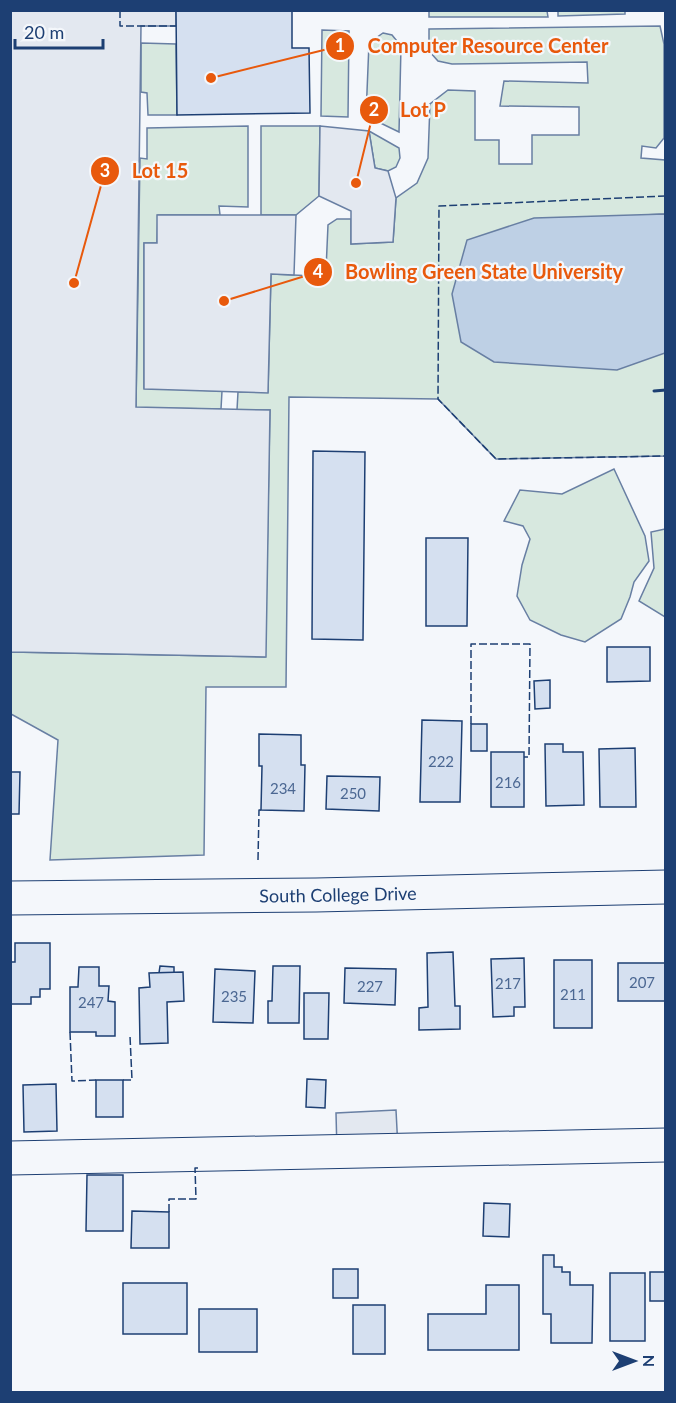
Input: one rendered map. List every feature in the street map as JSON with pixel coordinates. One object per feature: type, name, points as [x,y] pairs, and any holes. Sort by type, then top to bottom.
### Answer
[{"type":"street","name":"South College Drive","points":[[10,898],[316,895],[666,887]]},
{"type":"street","points":[[10,1158],[666,1145]]},
{"type":"shaded area","points":[[11,11],[176,11],[176,26],[141,26],[136,407],[270,410],[266,657],[11,652]]},
{"type":"shaded area","points":[[429,11],[547,11],[548,17],[429,17]]},
{"type":"shaded area","points":[[558,11],[625,11],[625,14],[558,16]]},
{"type":"shaded area","points":[[660,26],[664,44],[664,138],[656,148],[642,146],[641,158],[665,160],[665,214],[644,215],[663,353],[665,353],[665,456],[496,459],[438,399],[289,397],[286,687],[206,687],[204,855],[50,860],[58,740],[11,714],[11,652],[265,657],[270,410],[237,410],[238,392],[268,392],[271,274],[315,276],[326,270],[328,225],[337,219],[351,219],[351,244],[393,242],[396,198],[417,183],[428,158],[430,104],[448,90],[475,91],[475,140],[499,140],[499,164],[532,164],[532,135],[579,135],[579,107],[500,106],[504,81],[588,83],[587,62],[452,64],[438,61],[429,51],[429,29]]},
{"type":"shaded area","points":[[322,30],[349,31],[348,117],[321,116]]},
{"type":"shaded area","points":[[383,33],[392,35],[401,46],[399,132],[366,116],[369,43]]},
{"type":"shaded area","points":[[141,43],[176,44],[177,115],[148,115],[147,93],[141,92]]},
{"type":"shaded area","points":[[248,126],[248,207],[219,206],[220,215],[158,215],[157,243],[144,243],[144,388],[222,391],[221,409],[136,408],[140,158],[147,159],[147,128]]},
{"type":"shaded area","points":[[261,126],[320,126],[319,196],[296,215],[261,215]]},
{"type":"shaded area","points":[[320,126],[369,131],[375,168],[388,171],[396,198],[393,242],[351,244],[351,211],[319,196]]},
{"type":"shaded area","points":[[369,131],[399,148],[400,158],[396,167],[388,171],[375,168]]},
{"type":"shaded area","points":[[157,215],[296,215],[294,275],[271,274],[268,393],[144,389],[144,243],[157,243]]},
{"type":"shaded area","points":[[614,469],[645,536],[649,561],[634,582],[621,619],[585,642],[561,635],[530,620],[517,596],[522,565],[530,539],[523,526],[504,521],[520,490],[562,494]]},
{"type":"shaded area","points":[[666,529],[665,617],[639,601],[654,568],[651,532]]},
{"type":"shaded area","points":[[396,1110],[398,1149],[337,1152],[336,1113]]},
{"type":"water","points":[[665,214],[665,353],[617,370],[494,362],[461,342],[452,294],[467,240],[534,218]]},
{"type":"building","points":[[176,10],[292,10],[292,48],[309,48],[310,113],[177,115]]},
{"type":"building","points":[[313,451],[365,452],[363,640],[312,639]]},
{"type":"building","points":[[426,538],[468,538],[467,626],[426,626]]},
{"type":"building","points":[[607,647],[650,647],[650,681],[607,682]]},
{"type":"building","points":[[550,680],[550,708],[535,709],[534,681]]},
{"type":"building","points":[[422,720],[462,721],[460,802],[420,802]]},
{"type":"building","points":[[471,724],[487,724],[487,751],[471,751]]},
{"type":"building","points":[[259,734],[301,735],[301,765],[305,765],[304,811],[261,810],[262,766],[259,766]]},
{"type":"building","points":[[545,744],[563,744],[563,752],[583,752],[584,805],[546,806]]},
{"type":"building","points":[[635,748],[636,807],[600,807],[599,749]]},
{"type":"building","points":[[491,752],[524,752],[524,807],[491,807]]},
{"type":"building","points":[[10,772],[20,772],[19,814],[10,814]]},
{"type":"building","points":[[327,776],[380,777],[379,811],[326,809]]},
{"type":"building","points":[[15,943],[50,943],[50,989],[40,989],[40,997],[31,997],[31,1004],[10,1004],[10,962],[15,962]]},
{"type":"building","points":[[453,952],[455,1006],[460,1006],[460,1029],[419,1030],[419,1008],[428,1007],[427,953]]},
{"type":"building","points":[[524,958],[525,1007],[514,1007],[514,1016],[493,1017],[491,959]]},
{"type":"building","points":[[554,960],[592,960],[592,1028],[554,1028]]},
{"type":"building","points":[[618,963],[666,963],[666,1001],[618,1001]]},
{"type":"building","points":[[160,966],[174,967],[174,973],[159,973]]},
{"type":"building","points":[[273,966],[300,966],[299,1023],[268,1023],[268,1001],[272,1001]]},
{"type":"building","points":[[79,967],[99,967],[99,986],[109,986],[108,1001],[115,1002],[115,1036],[96,1036],[96,1032],[70,1032],[70,987],[78,987]]},
{"type":"building","points":[[345,968],[396,969],[395,1005],[344,1003]]},
{"type":"building","points":[[215,969],[255,971],[253,1023],[213,1022]]},
{"type":"building","points":[[183,972],[184,1001],[167,1002],[168,1043],[140,1044],[139,988],[150,987],[149,973]]},
{"type":"building","points":[[304,993],[329,993],[328,1039],[304,1039]]},
{"type":"building","points":[[307,1079],[326,1080],[325,1108],[306,1107]]},
{"type":"building","points":[[96,1080],[123,1080],[123,1117],[96,1117]]},
{"type":"building","points":[[56,1084],[57,1131],[24,1132],[23,1085]]},
{"type":"building","points":[[87,1175],[123,1175],[123,1231],[86,1231]]},
{"type":"building","points":[[484,1203],[510,1204],[509,1237],[483,1236]]},
{"type":"building","points":[[132,1211],[169,1212],[169,1248],[131,1248]]},
{"type":"building","points":[[543,1255],[554,1255],[554,1267],[562,1267],[562,1272],[570,1272],[570,1285],[593,1285],[592,1343],[551,1343],[551,1314],[543,1314]]},
{"type":"building","points":[[333,1269],[358,1269],[358,1298],[333,1298]]},
{"type":"building","points":[[650,1272],[666,1272],[666,1301],[650,1301]]},
{"type":"building","points":[[610,1273],[645,1273],[645,1341],[610,1341]]},
{"type":"building","points":[[123,1283],[187,1283],[187,1334],[123,1334]]},
{"type":"building","points":[[486,1285],[519,1285],[519,1350],[428,1350],[428,1314],[486,1314]]},
{"type":"building","points":[[353,1305],[385,1305],[385,1354],[353,1354]]},
{"type":"building","points":[[199,1309],[257,1309],[257,1352],[199,1352]]},
{"type":"fence","points":[[120,10],[120,26],[176,26]]},
{"type":"fence","points":[[666,196],[439,206],[438,399],[496,459],[666,456]]},
{"type":"fence","points":[[471,724],[471,644],[530,644],[529,757],[524,757]]},
{"type":"fence","points":[[258,860],[259,810],[261,810]]},
{"type":"fence","points":[[70,1032],[72,1081],[96,1080]]},
{"type":"fence","points":[[123,1080],[132,1080],[130,1036]]},
{"type":"fence","points":[[169,1212],[169,1199],[196,1199],[195,1168],[198,1168]]},
{"type":"wall","points":[[654,391],[666,390]]},
{"type":"place","name":"Computer Resource Center","points":[[211,78]]},
{"type":"place","name":"Lot P","points":[[356,183]]},
{"type":"place","name":"Lot 15","points":[[74,283]]},
{"type":"place","name":"Bowling Green State University","points":[[224,301]]}]
